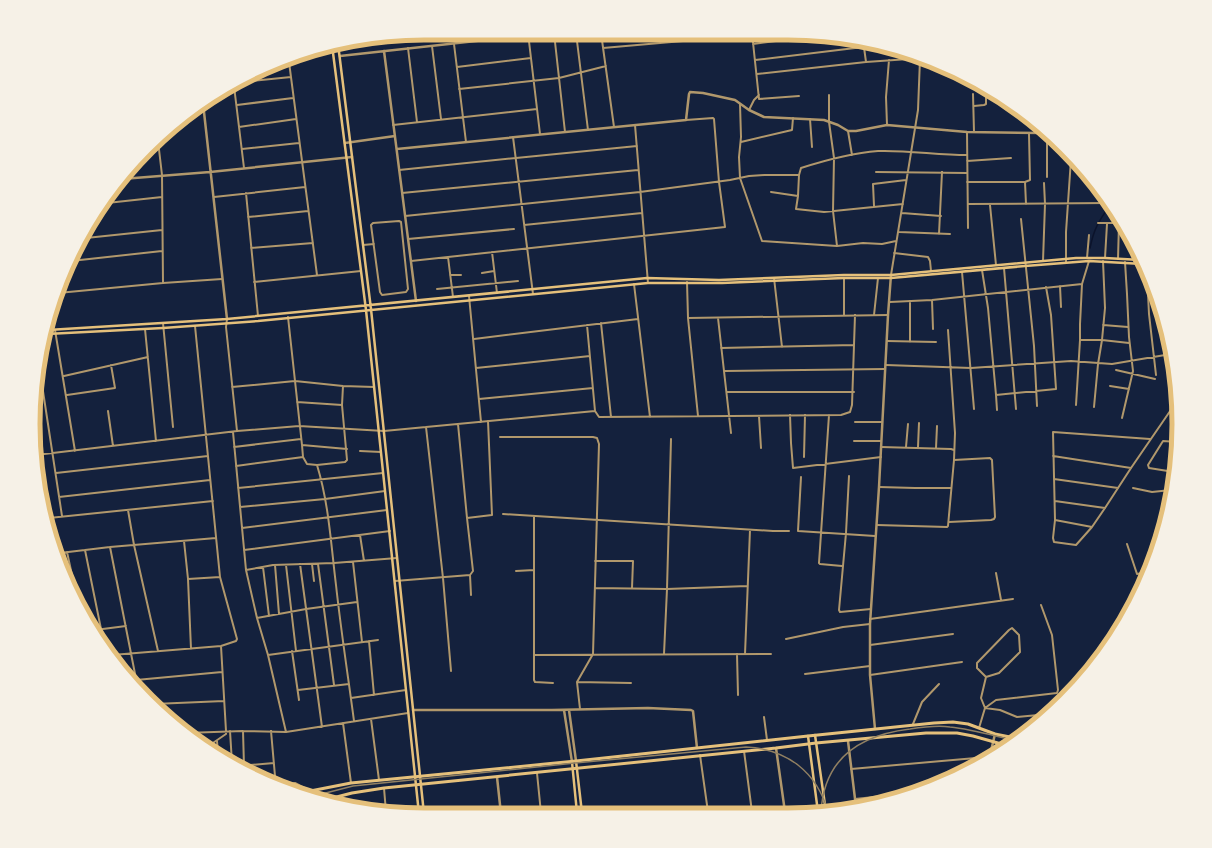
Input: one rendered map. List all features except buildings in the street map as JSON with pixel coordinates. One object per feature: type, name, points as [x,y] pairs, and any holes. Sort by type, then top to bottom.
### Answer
[{"type":"main road","points":[[339,50],[371,305],[423,808]]},
{"type":"main road","points":[[333,51],[366,305],[418,808]]},
{"type":"main road","points":[[52,330],[145,329],[195,326],[648,283],[722,283],[844,275],[891,277],[932,271],[996,265],[1066,261],[1087,258],[1135,260]]},
{"type":"main road","points":[[51,333],[56,331],[227,319],[647,278],[774,280],[878,278],[1004,268],[1042,261],[1102,261],[1136,263]]},
{"type":"main road","points":[[311,791],[351,782],[572,762],[767,740],[952,722],[968,724],[995,734],[1010,737]]},
{"type":"main road","points":[[336,798],[352,792],[384,788],[926,733],[957,733],[1000,744]]},
{"type":"main road","points":[[815,735],[825,806]]},
{"type":"main road","points":[[808,736],[817,807]]},
{"type":"main road","points":[[576,761],[581,808]]},
{"type":"main road","points":[[572,762],[576,808]]},
{"type":"street","points":[[340,56],[479,40]]},
{"type":"street","points":[[529,40],[540,134]]},
{"type":"street","points":[[555,40],[566,132]]},
{"type":"street","points":[[577,40],[588,130]]},
{"type":"street","points":[[602,40],[614,127]]},
{"type":"street","points":[[603,48],[680,40]]},
{"type":"street","points":[[752,40],[759,99],[799,96]]},
{"type":"street","points":[[753,44],[784,40]]},
{"type":"street","points":[[454,43],[466,142]]},
{"type":"street","points":[[432,46],[441,119]]},
{"type":"street","points":[[755,60],[863,47],[866,62]]},
{"type":"street","points":[[408,48],[417,122]]},
{"type":"street","points":[[384,51],[416,301]]},
{"type":"street","points":[[457,67],[531,58]]},
{"type":"street","points":[[757,74],[907,59]]},
{"type":"street","points":[[887,125],[886,97],[889,60]]},
{"type":"street","points":[[875,729],[870,675],[870,619],[881,457],[888,314],[894,253],[899,232],[918,110],[921,64]]},
{"type":"street","points":[[289,65],[317,276]]},
{"type":"street","points":[[459,88],[559,78],[606,66]]},
{"type":"street","points":[[252,81],[291,77]]},
{"type":"street","points":[[234,90],[244,168]]},
{"type":"street","points":[[686,120],[690,92],[703,93],[735,100],[749,110],[764,117],[824,120],[838,124],[848,131],[856,131],[887,125],[967,132],[1040,134]]},
{"type":"street","points":[[973,94],[974,132]]},
{"type":"street","points":[[749,110],[758,95]]},
{"type":"street","points":[[829,95],[829,122],[834,158],[833,211],[837,246]]},
{"type":"street","points":[[974,106],[986,104],[986,95]]},
{"type":"street","points":[[236,105],[293,98]]},
{"type":"street","points":[[740,104],[740,178],[762,241],[837,246],[863,243],[882,244],[896,241]]},
{"type":"street","points":[[394,125],[537,109]]},
{"type":"street","points":[[203,110],[227,319],[226,323],[237,431]]},
{"type":"street","points":[[396,149],[714,118],[719,182],[725,227],[411,261]]},
{"type":"street","points":[[741,142],[792,130],[793,118]]},
{"type":"street","points":[[239,127],[296,119]]},
{"type":"street","points":[[810,119],[812,147]]},
{"type":"street","points":[[635,125],[648,283]]},
{"type":"street","points":[[848,131],[852,155]]},
{"type":"street","points":[[967,132],[968,228]]},
{"type":"street","points":[[967,182],[1025,182],[1030,180],[1029,134]]},
{"type":"street","points":[[345,143],[395,136]]},
{"type":"street","points":[[513,137],[532,294]]},
{"type":"street","points":[[1047,140],[1047,177]]},
{"type":"street","points":[[242,149],[299,143]]},
{"type":"street","points":[[159,146],[162,175],[163,283]]},
{"type":"street","points":[[399,170],[637,146]]},
{"type":"street","points":[[903,204],[824,212],[796,209],[801,168],[834,158],[877,152],[911,152],[943,155],[967,154]]},
{"type":"street","points":[[129,178],[210,172],[352,157]]},
{"type":"street","points":[[967,161],[1011,158]]},
{"type":"street","points":[[1066,261],[1071,164]]},
{"type":"street","points":[[402,193],[638,170]]},
{"type":"street","points":[[876,172],[908,171],[967,173]]},
{"type":"street","points":[[939,234],[942,172]]},
{"type":"street","points":[[405,216],[640,192],[719,182],[749,176],[799,175]]},
{"type":"street","points":[[874,206],[873,184],[906,180]]},
{"type":"street","points":[[1025,182],[1026,204]]},
{"type":"street","points":[[1042,261],[1045,204],[1044,183]]},
{"type":"street","points":[[214,197],[305,187]]},
{"type":"street","points":[[771,192],[798,196]]},
{"type":"street","points":[[246,194],[258,316]]},
{"type":"street","points":[[111,203],[162,197]]},
{"type":"street","points":[[968,204],[1102,203]]},
{"type":"street","points":[[990,204],[996,265]]},
{"type":"street","points":[[248,217],[308,211]]},
{"type":"street","points":[[524,225],[642,213]]},
{"type":"street","points":[[902,213],[941,216]]},
{"type":"street","points":[[1021,219],[1037,391],[1037,406]]},
{"type":"street","points":[[401,221],[408,291],[381,294],[374,244],[372,224],[401,221]]},
{"type":"street","points":[[1098,224],[1115,223]]},
{"type":"street","points":[[1105,258],[1107,224]]},
{"type":"street","points":[[408,239],[514,228]]},
{"type":"street","points":[[1118,259],[1119,229]]},
{"type":"street","points":[[88,238],[162,230]]},
{"type":"street","points":[[899,232],[950,234]]},
{"type":"street","points":[[1087,258],[1089,235]]},
{"type":"street","points":[[251,248],[313,243]]},
{"type":"street","points":[[363,245],[374,244]]},
{"type":"street","points":[[77,260],[162,251]]},
{"type":"street","points":[[492,252],[497,293]]},
{"type":"street","points":[[894,253],[928,257],[932,271]]},
{"type":"street","points":[[448,257],[453,297]]},
{"type":"street","points":[[1076,405],[1082,284],[1089,261]]},
{"type":"street","points":[[1094,407],[1098,364],[1104,325],[1105,299],[1102,261]]},
{"type":"street","points":[[1122,418],[1133,373],[1129,343],[1125,262]]},
{"type":"street","points":[[406,268],[411,267]]},
{"type":"street","points":[[1004,268],[1014,365],[1016,409]]},
{"type":"street","points":[[254,282],[361,270]]},
{"type":"street","points":[[982,270],[986,294],[997,410]]},
{"type":"street","points":[[482,273],[494,271]]},
{"type":"street","points":[[962,272],[974,409]]},
{"type":"street","points":[[450,275],[461,274]]},
{"type":"street","points":[[844,278],[844,315]]},
{"type":"street","points":[[874,315],[878,278]]},
{"type":"street","points":[[63,293],[222,279]]},
{"type":"street","points":[[774,280],[782,347]]},
{"type":"street","points":[[437,289],[518,281]]},
{"type":"street","points":[[687,282],[688,318],[698,416]]},
{"type":"street","points":[[634,284],[650,417]]},
{"type":"street","points":[[890,302],[932,300],[1082,284]]},
{"type":"street","points":[[1060,286],[1062,307]]},
{"type":"street","points":[[996,395],[1056,389],[1051,315],[1046,287]]},
{"type":"street","points":[[1148,290],[1156,375]]},
{"type":"street","points":[[469,296],[481,422]]},
{"type":"street","points":[[932,300],[933,329]]},
{"type":"street","points":[[910,301],[910,342]]},
{"type":"street","points":[[688,318],[888,314]]},
{"type":"street","points":[[587,325],[595,411],[599,417],[842,415],[850,412],[854,392],[855,315]]},
{"type":"street","points":[[288,317],[303,457],[307,464],[317,465],[345,462],[347,460],[342,405],[342,386]]},
{"type":"street","points":[[718,318],[731,433]]},
{"type":"street","points":[[474,339],[638,319]]},
{"type":"street","points":[[163,323],[173,427]]},
{"type":"street","points":[[601,323],[612,417]]},
{"type":"street","points":[[1104,325],[1128,327]]},
{"type":"street","points":[[117,655],[221,646],[236,641],[237,639],[220,576],[195,326]]},
{"type":"street","points":[[145,329],[156,440]]},
{"type":"street","points":[[876,525],[948,526],[955,433],[948,330]]},
{"type":"street","points":[[56,331],[75,450]]},
{"type":"street","points":[[1080,340],[1102,340],[1129,343]]},
{"type":"street","points":[[887,341],[936,342]]},
{"type":"street","points":[[722,348],[855,346]]},
{"type":"street","points":[[725,371],[854,369],[886,367],[971,368],[1054,362],[1112,364],[1166,355]]},
{"type":"street","points":[[476,368],[590,356]]},
{"type":"street","points":[[64,376],[148,357]]},
{"type":"street","points":[[67,395],[114,388],[111,365]]},
{"type":"street","points":[[1116,370],[1155,379]]},
{"type":"street","points":[[232,387],[295,380],[342,386],[374,388]]},
{"type":"street","points":[[42,385],[62,516]]},
{"type":"street","points":[[1110,386],[1129,389]]},
{"type":"street","points":[[479,399],[593,388]]},
{"type":"street","points":[[727,392],[854,392]]},
{"type":"street","points":[[297,402],[342,405]]},
{"type":"street","points":[[108,411],[113,446]]},
{"type":"street","points":[[41,454],[237,431],[299,426],[384,431],[595,411]]},
{"type":"street","points":[[1150,439],[1054,432],[1055,520],[1052,538],[1053,541],[1056,543],[1076,545],[1092,527],[1150,439],[1170,412]]},
{"type":"street","points":[[790,415],[792,467],[794,468],[881,457]]},
{"type":"street","points":[[804,456],[806,415]]},
{"type":"street","points":[[829,415],[819,563],[842,566]]},
{"type":"street","points":[[759,416],[761,448]]},
{"type":"street","points":[[467,518],[492,515],[488,421]]},
{"type":"street","points":[[855,422],[882,422]]},
{"type":"street","points":[[918,448],[919,423]]},
{"type":"street","points":[[458,424],[473,571],[470,575],[471,595]]},
{"type":"street","points":[[906,447],[908,424]]},
{"type":"street","points":[[936,448],[937,426]]},
{"type":"street","points":[[426,427],[443,578],[451,671]]},
{"type":"street","points":[[233,432],[246,570],[286,732]]},
{"type":"street","points":[[500,437],[593,437],[597,438],[599,444],[593,654],[577,682],[580,710]]},
{"type":"street","points":[[234,446],[301,439]]},
{"type":"street","points":[[664,654],[671,439]]},
{"type":"street","points":[[854,441],[881,441]]},
{"type":"street","points":[[1169,471],[1149,468],[1148,465],[1163,441],[1171,442]]},
{"type":"street","points":[[302,445],[346,449]]},
{"type":"street","points":[[881,447],[936,448],[954,450]]},
{"type":"street","points":[[360,451],[381,452]]},
{"type":"street","points":[[56,473],[208,456]]},
{"type":"street","points":[[1054,456],[1131,468]]},
{"type":"street","points":[[236,466],[303,457]]},
{"type":"street","points":[[949,522],[991,520],[995,517],[992,460],[990,458],[954,460]]},
{"type":"street","points":[[317,465],[322,480],[328,518],[354,721]]},
{"type":"street","points":[[238,488],[384,472]]},
{"type":"street","points":[[849,476],[846,533],[839,610],[840,612],[871,609]]},
{"type":"street","points":[[801,477],[798,531],[875,536]]},
{"type":"street","points":[[1054,479],[1118,488]]},
{"type":"street","points":[[59,497],[210,480]]},
{"type":"street","points":[[879,487],[951,488]]},
{"type":"street","points":[[1133,488],[1152,492],[1166,491]]},
{"type":"street","points":[[240,507],[325,499],[385,490]]},
{"type":"street","points":[[52,518],[212,501]]},
{"type":"street","points":[[1055,501],[1105,508]]},
{"type":"street","points":[[128,510],[134,545],[158,651]]},
{"type":"street","points":[[242,528],[387,510]]},
{"type":"street","points":[[503,514],[750,530],[789,531]]},
{"type":"street","points":[[534,516],[534,680],[538,683],[553,683]]},
{"type":"street","points":[[1055,520],[1092,527]]},
{"type":"street","points":[[745,654],[750,530]]},
{"type":"street","points":[[244,550],[390,531]]},
{"type":"street","points":[[360,535],[364,561]]},
{"type":"street","points":[[62,553],[216,538]]},
{"type":"street","points":[[184,540],[188,579],[191,648]]},
{"type":"street","points":[[1127,544],[1137,574],[1142,573]]},
{"type":"street","points":[[110,547],[136,678]]},
{"type":"street","points":[[85,550],[101,629],[126,626]]},
{"type":"street","points":[[67,552],[73,579]]},
{"type":"street","points":[[246,570],[275,565],[353,562],[397,558]]},
{"type":"street","points":[[595,561],[632,561],[632,588]]},
{"type":"street","points":[[353,562],[362,642]]},
{"type":"street","points":[[300,564],[322,727]]},
{"type":"street","points":[[312,564],[314,581]]},
{"type":"street","points":[[318,564],[334,685]]},
{"type":"street","points":[[275,565],[279,614]]},
{"type":"street","points":[[286,565],[296,651]]},
{"type":"street","points":[[263,567],[269,616]]},
{"type":"street","points":[[516,571],[534,570]]},
{"type":"street","points":[[996,573],[1001,600]]},
{"type":"street","points":[[395,581],[470,575]]},
{"type":"street","points":[[188,579],[220,576]]},
{"type":"street","points":[[594,588],[667,589],[748,586]]},
{"type":"street","points":[[870,619],[1014,599]]},
{"type":"street","points":[[257,618],[323,606],[357,602]]},
{"type":"street","points":[[979,728],[985,708],[996,700],[1057,693],[1058,690],[1053,640],[1041,605]]},
{"type":"street","points":[[786,638],[843,627],[870,624]]},
{"type":"street","points":[[1013,628],[1019,635],[1021,649],[1019,653],[999,673],[986,677],[977,668],[977,663],[1009,630],[1013,628]]},
{"type":"street","points":[[870,645],[953,634]]},
{"type":"street","points":[[268,655],[378,640]]},
{"type":"street","points":[[369,641],[374,695]]},
{"type":"street","points":[[213,744],[226,734],[221,646]]},
{"type":"street","points":[[292,651],[299,700]]},
{"type":"street","points":[[737,654],[738,695]]},
{"type":"street","points":[[534,655],[771,654]]},
{"type":"street","points":[[870,675],[962,662]]},
{"type":"street","points":[[806,674],[870,666]]},
{"type":"street","points":[[138,680],[222,672]]},
{"type":"street","points":[[985,708],[981,698],[986,677]]},
{"type":"street","points":[[577,682],[631,683]]},
{"type":"street","points":[[298,690],[349,684]]},
{"type":"street","points":[[912,726],[922,702],[939,684]]},
{"type":"street","points":[[351,698],[406,690]]},
{"type":"street","points":[[161,704],[224,701]]},
{"type":"street","points":[[413,710],[580,710],[648,708],[691,710],[693,711],[697,748]]},
{"type":"street","points":[[985,708],[1000,710],[1017,718],[1038,715]]},
{"type":"street","points":[[564,710],[572,762]]},
{"type":"street","points":[[569,710],[576,761]]},
{"type":"street","points":[[195,732],[226,731],[286,732],[409,713]]},
{"type":"street","points":[[764,716],[767,740]]},
{"type":"street","points":[[370,719],[379,780]]},
{"type":"street","points":[[343,723],[351,782]]},
{"type":"street","points":[[230,731],[232,757]]},
{"type":"street","points":[[243,731],[244,763]]},
{"type":"street","points":[[271,731],[275,776],[272,776]]},
{"type":"street","points":[[991,749],[995,734]]},
{"type":"street","points":[[848,740],[855,802]]},
{"type":"street","points":[[217,741],[217,747]]},
{"type":"street","points":[[776,748],[784,808]]},
{"type":"street","points":[[744,752],[751,808]]},
{"type":"street","points":[[700,755],[707,808]]},
{"type":"street","points":[[851,769],[978,758]]},
{"type":"street","points":[[249,766],[274,763]]},
{"type":"street","points":[[537,773],[540,808]]},
{"type":"street","points":[[497,777],[500,808]]},
{"type":"street","points":[[289,784],[295,783],[311,791]]},
{"type":"street","points":[[384,788],[385,806]]},
{"type":"street","points":[[855,799],[883,796]]},
{"type":"waterway","points":[[1090,248],[1097,225],[1107,210]]},
{"type":"railway","points":[[822,806],[829,777],[837,764],[848,752],[875,737],[892,732],[940,726],[966,729],[1007,739]]},
{"type":"railway","points":[[322,794],[353,786],[746,747],[775,752],[798,765],[808,774],[816,785],[826,806]]}]
